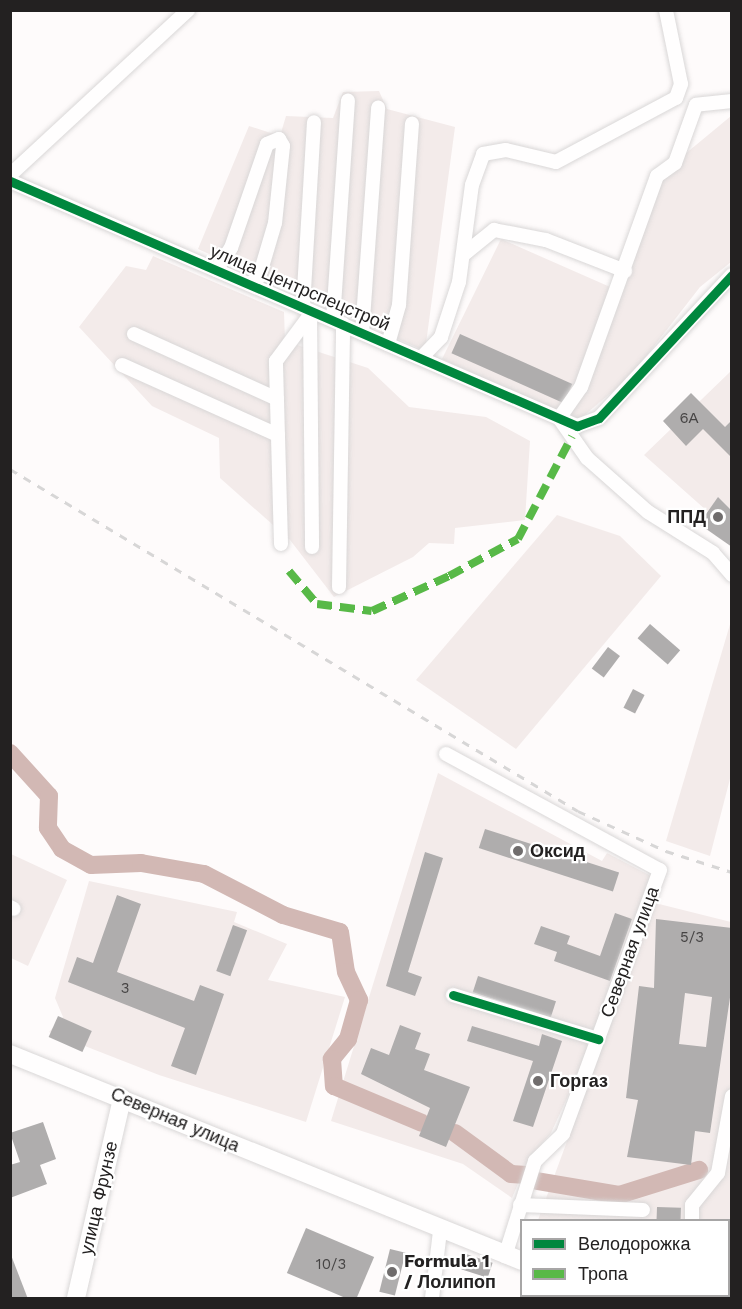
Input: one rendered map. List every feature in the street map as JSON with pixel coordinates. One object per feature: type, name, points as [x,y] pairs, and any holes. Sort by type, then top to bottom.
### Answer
[{"type":"main road","name":"Северная улица","points":[[10,1054],[122,1098],[440,1231],[513,1258]]},
{"type":"main road","name":"улица Фрунзе","points":[[76,1299],[122,1098]]},
{"type":"main road","points":[[717,1297],[732,1298]]},
{"type":"street","points":[[10,175],[188,10]]},
{"type":"street","points":[[421,358],[441,336],[463,255],[472,185],[483,154],[506,150],[556,162],[676,98],[681,84],[666,10]]},
{"type":"street","points":[[339,586],[338,322],[348,101]]},
{"type":"street","points":[[732,101],[696,105],[675,163],[657,176],[625,271],[581,387],[559,418],[587,458],[648,512],[713,553],[732,574]]},
{"type":"street","points":[[362,333],[378,108]]},
{"type":"street","points":[[312,547],[308,311],[314,122]]},
{"type":"street","points":[[388,344],[399,304],[412,123]]},
{"type":"street","points":[[216,270],[231,248],[267,144],[279,139],[283,146],[275,223],[259,276],[249,284]]},
{"type":"street","name":"улица Центрспецстрой","points":[[10,180],[577,426],[599,417],[732,275]]},
{"type":"street","points":[[463,255],[494,230],[546,240],[625,271]]},
{"type":"street","points":[[281,544],[276,361],[308,311]]},
{"type":"street","points":[[134,334],[277,399]]},
{"type":"street","points":[[122,365],[278,435]]},
{"type":"street","name":"Северная улица","points":[[446,754],[660,870],[563,1134],[535,1161],[520,1205],[513,1258]]},
{"type":"street","points":[[453,995],[598,1039]]},
{"type":"street","points":[[692,1219],[692,1205],[718,1173],[732,1096]]},
{"type":"street","points":[[520,1205],[643,1210]]},
{"type":"street","points":[[432,1299],[440,1231]]},
{"type":"shaded area","points":[[379,91],[387,109],[455,127],[425,351],[198,249],[249,126],[280,136],[286,116],[333,118],[343,92]]},
{"type":"shaded area","points":[[731,116],[731,262],[700,287],[630,377],[581,418],[570,418],[442,359],[501,239],[617,290],[661,174]]},
{"type":"shaded area","points":[[153,256],[284,312],[285,341],[368,368],[409,407],[486,417],[530,441],[525,520],[455,528],[454,544],[429,543],[413,557],[334,597],[290,540],[220,478],[219,438],[152,406],[79,327],[126,266],[146,270]]},
{"type":"shaded area","points":[[731,371],[731,509],[726,507],[715,518],[644,455]]},
{"type":"shaded area","points":[[557,515],[620,536],[661,576],[516,749],[416,680]]},
{"type":"shaded area","points":[[731,621],[731,775],[710,856],[666,841]]},
{"type":"shaded area","points":[[438,773],[602,861],[607,853],[651,876],[606,1013],[551,1133],[528,1160],[512,1198],[463,1164],[331,1121]]},
{"type":"shaded area","points":[[11,854],[67,880],[28,966],[11,958]]},
{"type":"shaded area","points":[[89,881],[237,912],[234,922],[287,944],[268,980],[345,997],[306,1122],[159,1075],[49,1032],[63,1017],[55,998]]},
{"type":"shaded area","points":[[655,903],[731,922],[731,1229],[730,1219],[538,1219]]},
{"type":"building","points":[[460,334],[572,384],[564,403],[451,353]]},
{"type":"building","points":[[691,393],[725,427],[732,420],[732,458],[703,429],[686,446],[663,421]]},
{"type":"building","name":"ППД","points":[[718,497],[732,511],[732,547],[699,524]]},
{"type":"building","points":[[650,624],[680,650],[668,665],[638,638]]},
{"type":"building","points":[[608,647],[620,656],[604,678],[592,669]]},
{"type":"building","points":[[633,689],[645,695],[635,714],[623,708]]},
{"type":"building","points":[[485,829],[619,873],[613,892],[479,848]]},
{"type":"building","points":[[425,852],[443,858],[408,972],[422,977],[415,996],[386,986]]},
{"type":"building","points":[[117,895],[141,904],[117,972],[194,1001],[200,985],[224,994],[196,1075],[171,1066],[185,1028],[68,982],[77,957],[93,963]]},
{"type":"building","points":[[615,913],[632,919],[610,981],[554,961],[557,952],[534,944],[541,926],[570,936],[567,944],[600,956]]},
{"type":"building","points":[[656,919],[732,928],[732,984],[710,1133],[695,1131],[691,1165],[627,1157],[638,1100],[626,1098],[639,986],[654,988]],"holes":[[[685,993],[712,997],[706,1047],[679,1044]]]},
{"type":"building","points":[[233,925],[247,930],[230,976],[216,971]]},
{"type":"building","points":[[478,976],[556,1001],[551,1018],[473,992]]},
{"type":"building","points":[[58,1016],[92,1031],[82,1052],[49,1037]]},
{"type":"building","points":[[400,1025],[421,1033],[415,1049],[430,1054],[424,1070],[470,1087],[446,1147],[419,1136],[430,1108],[361,1074],[371,1048],[389,1055]]},
{"type":"building","name":"Горгаз","points":[[472,1026],[539,1046],[542,1034],[562,1041],[533,1127],[513,1121],[533,1061],[467,1041]]},
{"type":"building","points":[[43,1122],[56,1159],[40,1165],[47,1184],[10,1198],[10,1165],[20,1162],[10,1133]]},
{"type":"building","points":[[657,1207],[681,1208],[681,1219],[657,1219]]},
{"type":"building","points":[[306,1228],[374,1257],[357,1298],[346,1298],[287,1273]]},
{"type":"building","name":"Formula 1 / Лолипоп","points":[[390,1249],[406,1253],[395,1296],[379,1292]]},
{"type":"building","points":[[466,1254],[493,1263],[488,1278],[461,1269]]},
{"type":"building","points":[[11,1255],[28,1299],[10,1299]]},
{"type":"waterway","points":[[10,753],[49,796],[48,828],[62,849],[91,865],[141,863],[204,874],[283,915],[340,932],[346,972],[359,1000],[348,1039],[332,1059],[334,1086],[422,1123]]},
{"type":"waterway","points":[[455,1133],[511,1174],[526,1175]]},
{"type":"waterway","points":[[537,1181],[619,1195],[699,1170]]},
{"type":"railway","points":[[10,469],[578,811],[666,851],[732,872]]},
{"type":"marked path","points":[[289,571],[317,604],[372,611],[449,576],[518,539],[572,436]]},
{"type":"cycle path","points":[[10,181],[577,426],[599,418],[732,275]]},
{"type":"cycle path","points":[[453,995],[598,1039]]},
{"type":"place","name":"ППД","points":[[718,517]]},
{"type":"place","name":"Оксид","points":[[518,851]]},
{"type":"place","name":"Горгаз","points":[[538,1081]]},
{"type":"place","name":"Formula 1 / Лолипоп","points":[[392,1272]]}]
